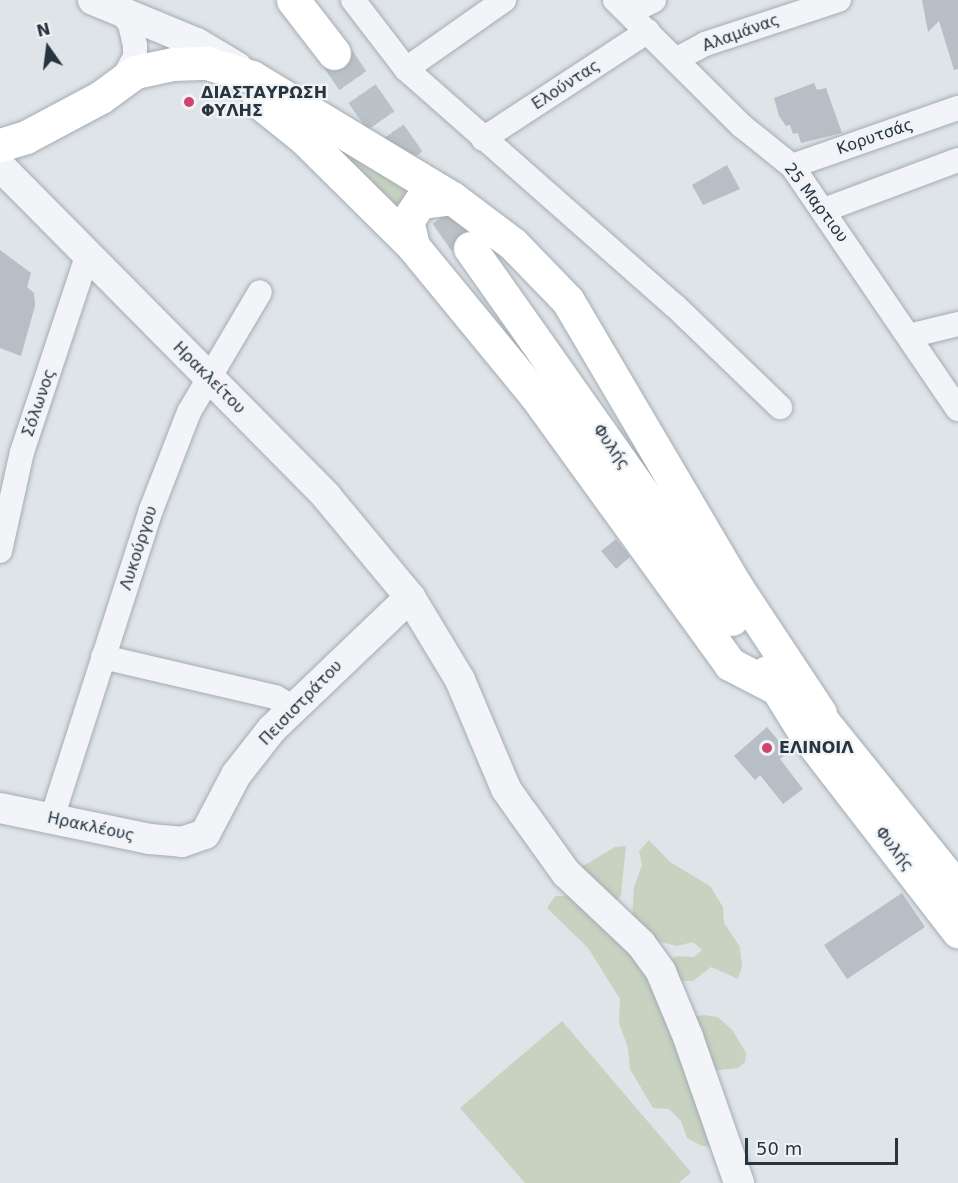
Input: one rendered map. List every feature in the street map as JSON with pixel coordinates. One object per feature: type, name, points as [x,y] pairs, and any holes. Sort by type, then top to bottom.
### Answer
[{"type":"main road","points":[[293,0],[334,53]]},
{"type":"main road","points":[[0,145],[26,137],[112,87],[161,66],[190,63],[220,65],[252,77],[452,198],[513,244],[568,301],[724,567],[820,713]]},
{"type":"main road","points":[[112,87],[177,78],[206,78],[235,88],[265,106],[305,139],[413,246],[536,396],[730,664],[776,688]]},
{"type":"main road","points":[[413,246],[406,225],[412,208],[431,198],[452,198]]},
{"type":"main road","name":"Φυλής","points":[[470,248],[751,646],[804,732],[958,931]]},
{"type":"main road","name":"Φυλής","points":[[751,646],[820,713],[958,889]]},
{"type":"street","points":[[353,0],[406,69],[675,306],[780,407]]},
{"type":"street","points":[[406,69],[504,0]]},
{"type":"street","points":[[622,7],[654,0]]},
{"type":"street","name":"Αλαμάνας","points":[[677,59],[705,45],[839,0]]},
{"type":"street","points":[[107,6],[197,43],[252,77]]},
{"type":"street","points":[[107,6],[130,24],[135,45],[135,57],[112,87]]},
{"type":"street","name":"25 Μαρτιου","points":[[622,7],[677,59],[742,126],[792,166],[958,409]]},
{"type":"street","name":"Ελούντας","points":[[483,139],[648,31]]},
{"type":"street","name":"Κορυτσάς","points":[[792,166],[958,108]]},
{"type":"street","points":[[824,210],[958,160]]},
{"type":"street","name":"Ηρακλείτου","points":[[0,166],[87,257],[327,497],[410,597],[460,680],[517,805],[566,873],[641,944],[661,972],[688,1037],[739,1183]]},
{"type":"street","name":"Σόλωνος","points":[[0,551],[22,452],[87,257]]},
{"type":"street","name":"Λυκούργου","points":[[52,818],[156,499],[189,412],[260,292]]},
{"type":"street","points":[[909,336],[958,324]]},
{"type":"street","name":"Πεισιστράτου","points":[[182,842],[205,834],[236,775],[292,707],[410,597]]},
{"type":"street","points":[[103,657],[275,697],[292,707]]},
{"type":"street","name":"Ηρακλέους","points":[[0,808],[150,839],[182,842]]},
{"type":"green space","points":[[252,88],[419,194],[399,212]]},
{"type":"green space","points":[[649,840],[670,862],[710,886],[723,907],[724,923],[740,947],[742,966],[738,979],[711,967],[693,981],[679,981],[666,963],[677,956],[694,957],[702,950],[693,942],[677,946],[660,942],[632,921],[634,887],[642,865],[639,851]]},
{"type":"green space","points":[[626,846],[621,895],[615,905],[578,869],[615,847]]},
{"type":"green space","points":[[555,896],[571,896],[651,969],[717,1147],[702,1146],[687,1138],[681,1121],[669,1109],[653,1108],[630,1069],[628,1048],[619,1023],[620,999],[588,948],[547,908]]},
{"type":"green space","points":[[703,1015],[718,1017],[733,1031],[746,1053],[745,1062],[738,1068],[710,1071],[692,1017]]},
{"type":"green space","points":[[562,1021],[691,1172],[679,1183],[525,1183],[460,1108]]},
{"type":"building","points":[[922,0],[958,0],[958,69],[954,70],[939,21],[928,32]]},
{"type":"building","points":[[814,83],[817,90],[826,88],[842,133],[801,143],[798,133],[793,134],[790,125],[786,126],[779,116],[774,98]]},
{"type":"building","points":[[727,165],[740,189],[703,205],[692,185]]},
{"type":"building","points":[[0,250],[31,273],[27,287],[34,293],[35,306],[21,356],[0,348]]},
{"type":"building","points":[[616,539],[630,557],[616,569],[601,551]]},
{"type":"building","points":[[767,727],[788,752],[780,759],[803,789],[783,804],[760,775],[755,780],[734,756]]},
{"type":"building","points":[[902,893],[925,927],[847,979],[824,945]]},
{"type":"tunnel","points":[[334,53],[470,248]]},
{"type":"place","name":"ΔΙΑΣΤΑΥΡΩΣΗ ΦΥΛΗΣ","points":[[189,102]]},
{"type":"place","name":"ΕΛΙΝΟΙΛ","points":[[767,748]]}]
